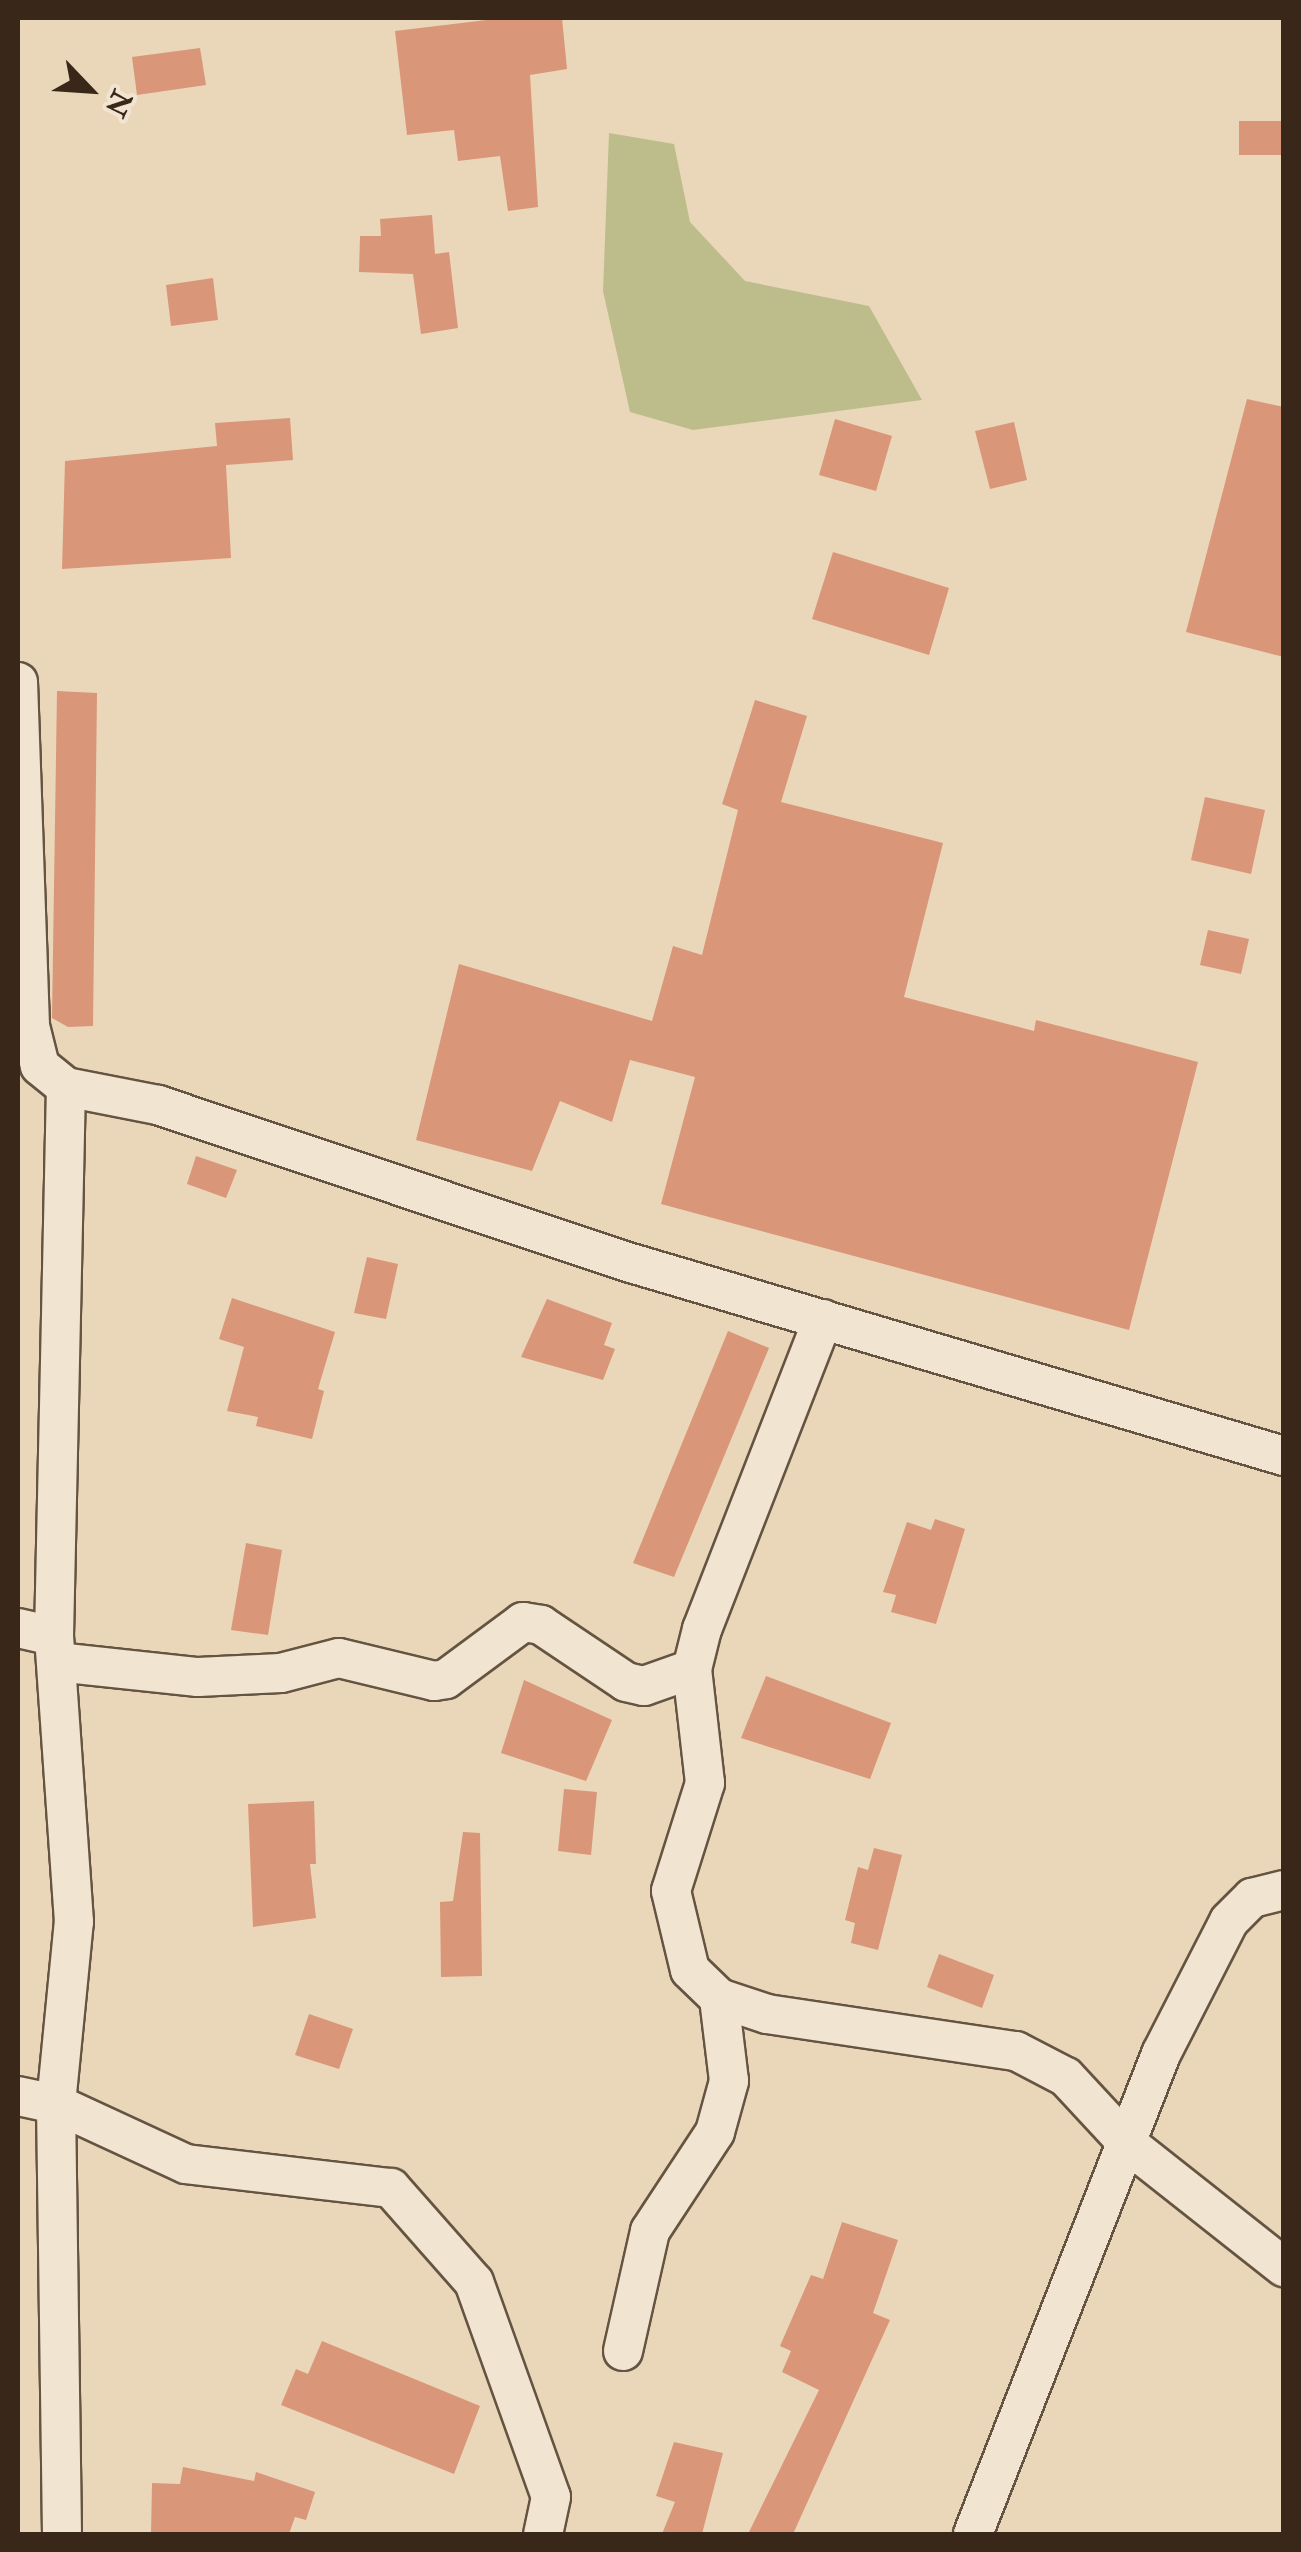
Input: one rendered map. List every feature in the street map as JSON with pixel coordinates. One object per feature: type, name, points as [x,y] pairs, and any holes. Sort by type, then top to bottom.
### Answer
[{"type":"street","points":[[18,682],[30,1026],[41,1079],[43,1642],[74,1922],[56,2104],[62,2534]]},
{"type":"street","points":[[41,1079],[196,1117],[631,1263],[1284,1456]]},
{"type":"street","points":[[823,1319],[729,1556],[692,1669],[705,1783],[671,1890],[690,1970],[719,1998],[768,2014],[1016,2051],[1066,2077],[1128,2144],[1284,2267]]},
{"type":"street","points":[[43,1642],[198,1677],[281,1673],[339,1658],[434,1681],[446,1679],[523,1622],[541,1625],[626,1682],[644,1686],[692,1669]]},
{"type":"street","points":[[973,2534],[1161,2054],[1229,1921],[1252,1898],[1284,1890]]},
{"type":"street","points":[[623,2351],[650,2231],[715,2132],[729,2080],[719,1998]]},
{"type":"street","points":[[18,2096],[56,2104],[186,2164],[392,2188],[474,2282],[551,2497],[543,2534]]},
{"type":"green space","points":[[609,133],[674,144],[690,222],[745,281],[869,306],[922,400],[693,430],[630,412],[603,291]]},
{"type":"building","points":[[503,18],[562,18],[567,69],[530,75],[538,207],[508,211],[500,156],[458,161],[454,130],[407,135],[395,31]]},
{"type":"building","points":[[200,48],[206,85],[137,95],[132,57]]},
{"type":"building","points":[[1239,121],[1283,121],[1283,155],[1239,155]]},
{"type":"building","points":[[432,215],[435,254],[449,252],[458,328],[421,334],[413,274],[359,272],[360,236],[381,236],[380,219]]},
{"type":"building","points":[[213,278],[218,320],[171,326],[166,285]]},
{"type":"building","points":[[1247,399],[1284,407],[1284,657],[1186,632]]},
{"type":"building","points":[[290,418],[293,460],[226,465],[231,558],[62,569],[65,461],[217,446],[215,423]]},
{"type":"building","points":[[835,419],[892,436],[876,491],[819,475]]},
{"type":"building","points":[[1014,422],[1027,480],[990,489],[975,431]]},
{"type":"building","points":[[833,552],[949,588],[929,655],[812,619]]},
{"type":"building","points":[[57,691],[97,693],[93,1026],[68,1027],[52,1018]]},
{"type":"building","points":[[755,700],[807,716],[781,802],[943,843],[904,997],[1034,1031],[1036,1020],[1198,1062],[1129,1330],[661,1204],[695,1077],[630,1060],[612,1122],[560,1101],[532,1171],[416,1140],[459,964],[652,1021],[673,946],[702,955],[738,810],[722,804]]},
{"type":"building","points":[[1205,797],[1265,810],[1251,874],[1191,860]]},
{"type":"building","points":[[1208,930],[1249,939],[1241,974],[1200,965]]},
{"type":"building","points":[[196,1156],[237,1170],[226,1198],[187,1184]]},
{"type":"building","points":[[367,1257],[398,1264],[386,1319],[354,1313]]},
{"type":"building","points":[[232,1298],[335,1332],[318,1389],[324,1391],[312,1439],[256,1426],[258,1417],[227,1411],[244,1347],[219,1339]]},
{"type":"building","points":[[547,1299],[612,1323],[604,1345],[615,1349],[603,1380],[521,1357]]},
{"type":"building","points":[[728,1331],[769,1348],[674,1577],[633,1563]]},
{"type":"building","points":[[935,1519],[965,1529],[936,1624],[891,1612],[896,1595],[883,1592],[907,1522],[931,1530]]},
{"type":"building","points":[[246,1543],[282,1550],[268,1635],[231,1630]]},
{"type":"building","points":[[766,1676],[891,1723],[870,1779],[741,1738]]},
{"type":"building","points":[[524,1680],[612,1720],[586,1781],[501,1753]]},
{"type":"building","points":[[564,1789],[597,1792],[591,1855],[558,1851]]},
{"type":"building","points":[[314,1801],[316,1864],[310,1864],[316,1918],[253,1927],[248,1804]]},
{"type":"building","points":[[463,1832],[480,1833],[482,1976],[441,1977],[440,1902],[453,1901]]},
{"type":"building","points":[[874,1848],[902,1855],[878,1950],[851,1943],[855,1923],[845,1920],[858,1867],[868,1870]]},
{"type":"building","points":[[939,1954],[994,1975],[982,2008],[927,1987]]},
{"type":"building","points":[[309,2014],[353,2029],[339,2069],[295,2055]]},
{"type":"building","points":[[842,2222],[898,2240],[873,2313],[890,2320],[793,2534],[748,2534],[819,2390],[782,2372],[791,2351],[780,2346],[811,2275],[823,2279]]},
{"type":"building","points":[[322,2341],[480,2406],[454,2474],[281,2405],[296,2369],[308,2374]]},
{"type":"building","points":[[674,2442],[723,2453],[702,2534],[662,2534],[675,2502],[656,2496]]},
{"type":"building","points":[[183,2467],[254,2481],[256,2472],[315,2492],[306,2520],[295,2517],[289,2534],[151,2534],[152,2483],[180,2484]]}]
